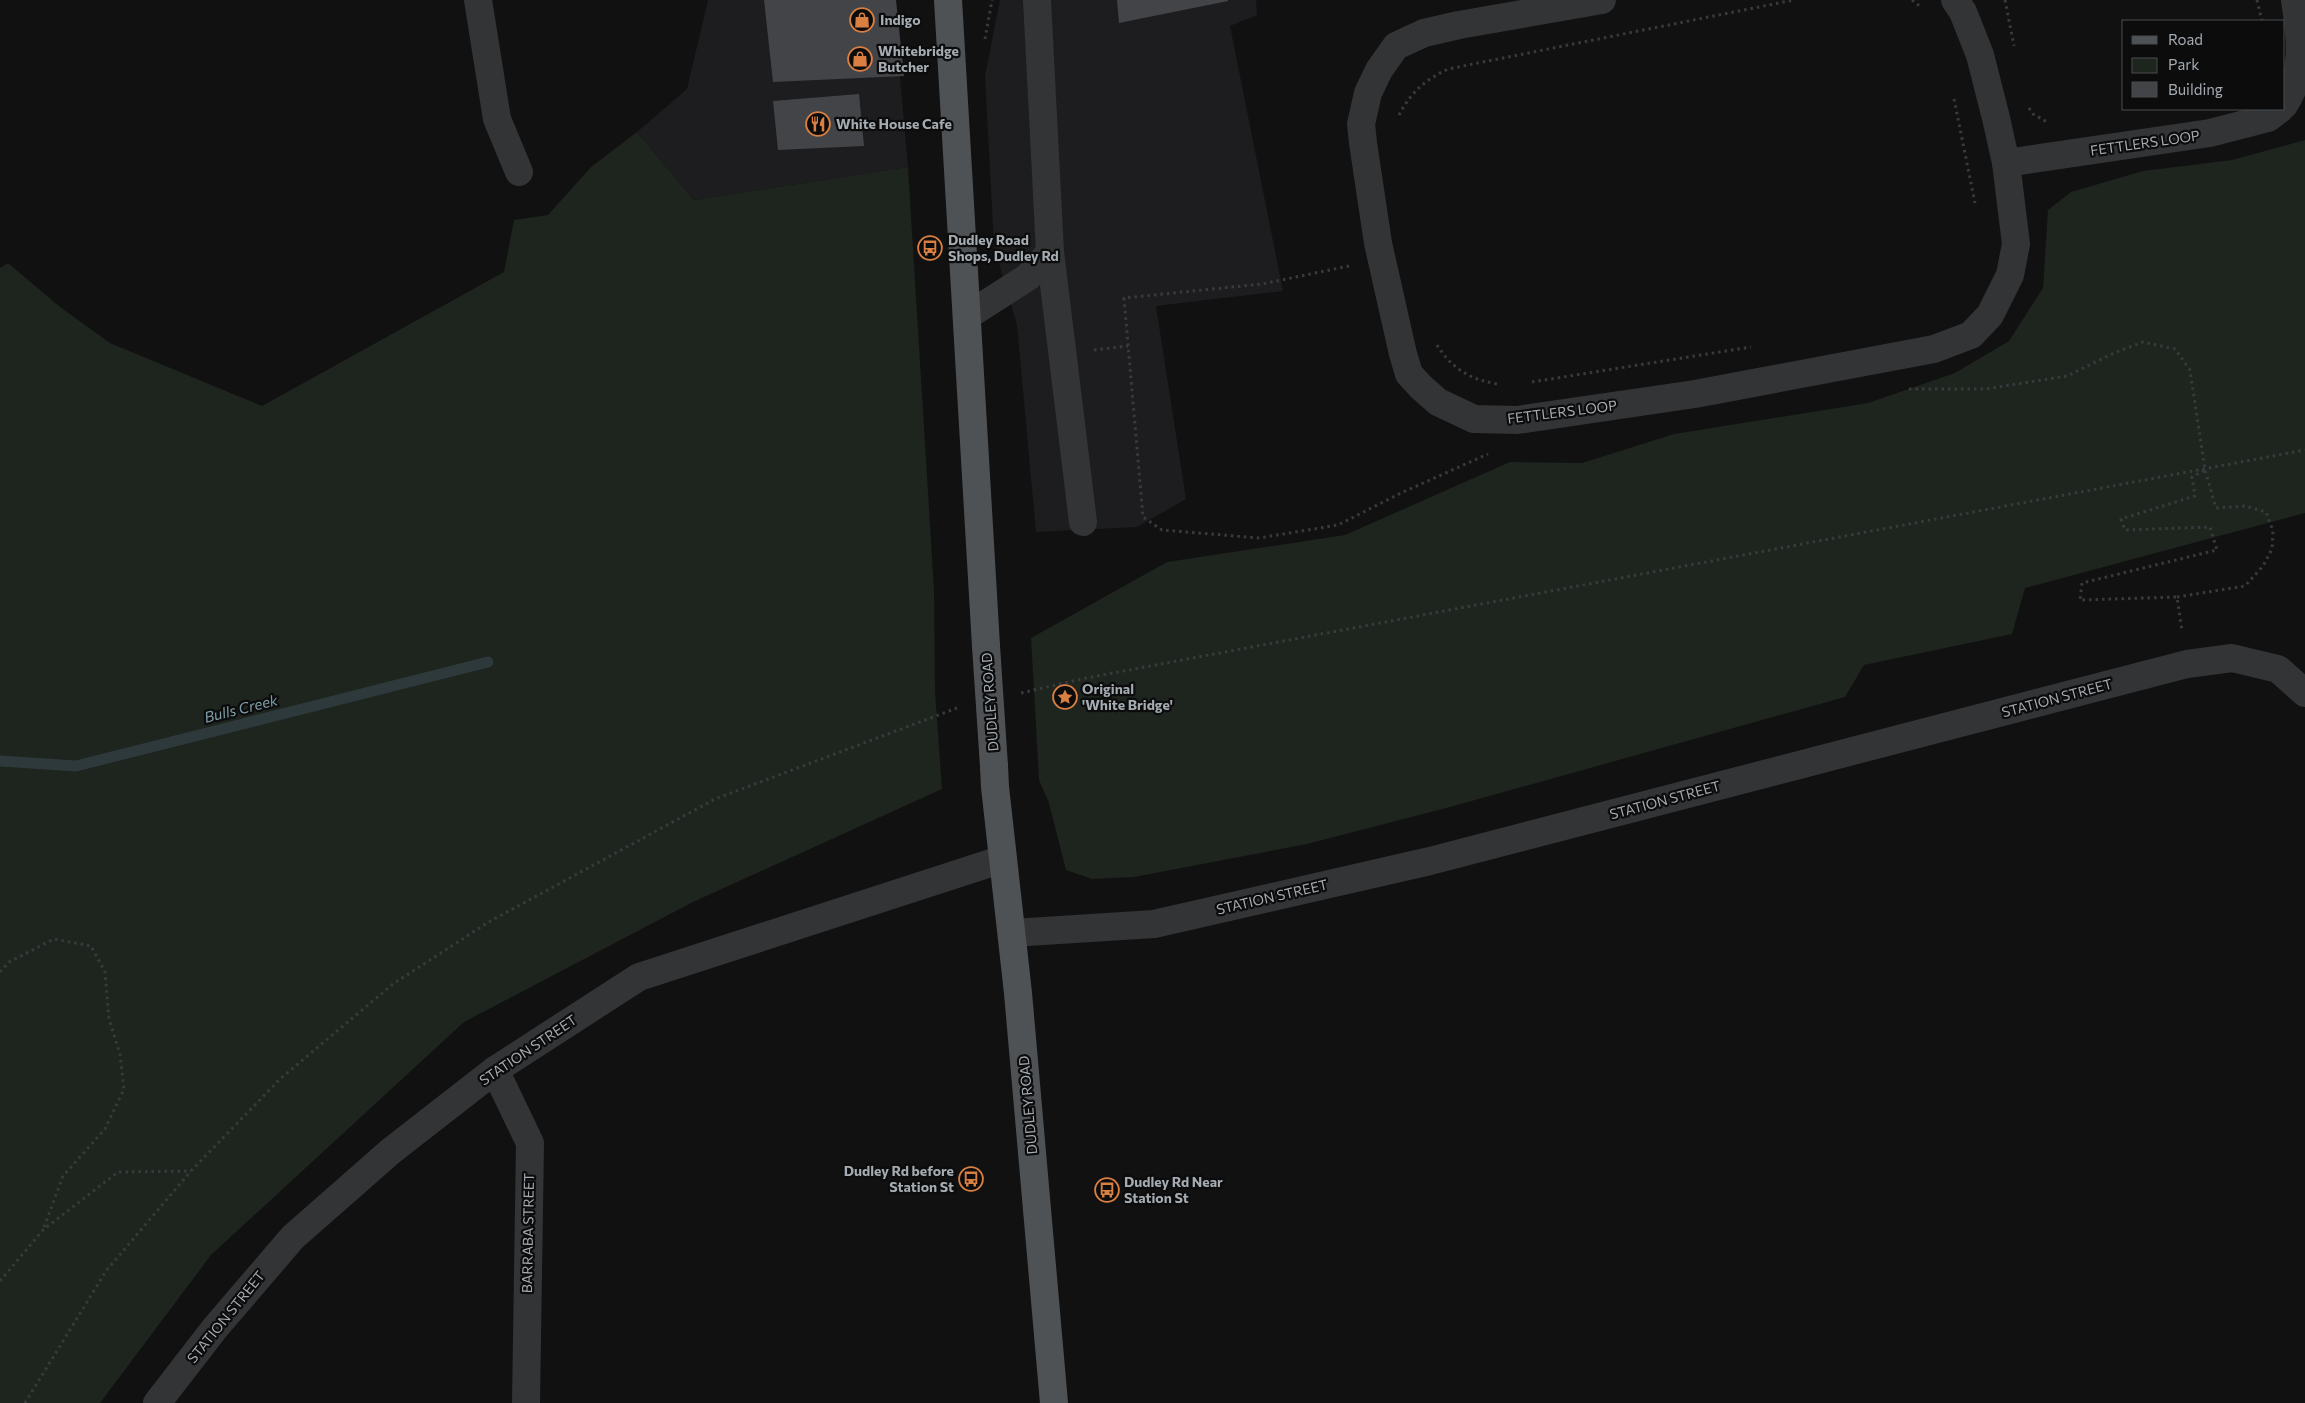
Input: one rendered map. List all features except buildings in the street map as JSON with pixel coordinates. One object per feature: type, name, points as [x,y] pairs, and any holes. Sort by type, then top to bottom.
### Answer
[{"type":"main road","name":"DUDLEY ROAD","points":[[948,0],[994,766],[1012,933],[1054,1403]]},
{"type":"street","points":[[478,0],[497,119],[519,172]]},
{"type":"street","points":[[1037,0],[1050,252],[1083,522]]},
{"type":"street","name":"FETTLERS LOOP","points":[[1602,0],[1424,33],[1396,46],[1379,70],[1368,92],[1361,124],[1363,143],[1378,243],[1409,374],[1438,402],[1474,418],[1517,420],[1695,394],[1934,349],[1971,335],[1990,315],[2000,298],[2010,275],[2016,244],[2006,163],[1980,56],[1963,12],[1955,0]]},
{"type":"street","points":[[2285,104],[2300,84],[2305,68],[2295,0]]},
{"type":"street","name":"FETTLERS LOOP","points":[[2006,163],[2210,133],[2268,118],[2279,110]]},
{"type":"street","points":[[967,316],[1028,276],[1050,252]]},
{"type":"street","name":"STATION STREET","points":[[1012,933],[1154,924],[1430,862],[2187,664],[2232,658],[2278,669],[2305,693]]},
{"type":"street","name":"STATION STREET","points":[[157,1403],[215,1328],[292,1237],[391,1151],[495,1070],[639,977],[1003,859]]},
{"type":"street","name":"BARRABA STREET","points":[[495,1070],[530,1143],[526,1403]]},
{"type":"path","points":[[1397,123],[1406,100],[1418,87],[1448,69],[1794,0]]},
{"type":"path","points":[[2005,0],[2014,47]]},
{"type":"path","points":[[2257,0],[2262,20]]},
{"type":"path","points":[[1955,101],[1977,212]]},
{"type":"path","points":[[2027,103],[2033,114],[2044,121],[2051,122]]},
{"type":"path","points":[[1351,266],[1262,284],[1124,298],[1143,517],[1162,530],[1259,538],[1338,525],[1402,493],[1495,451]]},
{"type":"path","points":[[1435,342],[1450,362],[1461,372],[1476,380],[1507,384]]},
{"type":"path","points":[[1903,390],[1986,389],[2067,376],[2114,353],[2143,342],[2175,349],[2190,370],[2205,470],[2216,508],[2245,506],[2266,512],[2274,531],[2272,549],[2263,566],[2245,586],[2177,597],[2080,600],[2082,583],[2217,550],[2210,527],[2125,530],[2121,519],[2195,496],[2192,477],[2205,470]]},
{"type":"path","points":[[1526,383],[1756,346]]},
{"type":"path","points":[[1013,695],[1086,678],[2305,450]]},
{"type":"path","points":[[2177,597],[2187,664]]},
{"type":"path","points":[[24,1403],[106,1271],[191,1171],[280,1079],[394,984],[487,924],[715,799],[958,708]]},
{"type":"path","points":[[0,972],[9,962],[54,939],[91,946],[105,972],[109,1019],[120,1054],[124,1088],[105,1129],[63,1176],[43,1230]]},
{"type":"path","points":[[0,1280],[43,1230],[118,1172],[191,1171]]},
{"type":"shaded area","points":[[708,0],[893,0],[908,167],[694,200],[637,132],[687,89]]},
{"type":"shaded area","points":[[1000,0],[1256,0],[1257,15],[1230,26],[1283,291],[1156,306],[1186,499],[1137,527],[1036,532],[1017,325],[994,246],[985,76]]},
{"type":"green space","points":[[637,132],[694,200],[908,167],[934,590],[935,692],[942,789],[693,902],[464,1022],[211,1255],[100,1403],[0,1403],[0,268],[8,263],[60,307],[110,343],[262,406],[504,272],[514,220],[548,215],[591,167]]},
{"type":"green space","points":[[2305,140],[2305,513],[2025,588],[2012,634],[1864,665],[1845,697],[1450,807],[1307,844],[1134,877],[1092,879],[1066,870],[1049,803],[1039,780],[1031,638],[1167,562],[1345,535],[1510,462],[1582,463],[1674,434],[1868,403],[1955,373],[2009,341],[2043,288],[2048,210],[2071,192],[2143,171],[2232,160]]},
{"type":"waterway","name":"Bulls Creek","points":[[0,761],[76,766],[488,662]]},
{"type":"place","name":"Indigo","points":[[862,20]]},
{"type":"place","name":"Whitebridge Butcher","points":[[860,59]]},
{"type":"place","name":"White House Cafe","points":[[818,124]]},
{"type":"place","name":"Dudley Road Shops, Dudley Rd","points":[[930,248]]},
{"type":"place","name":"Original 'White Bridge'","points":[[1065,697]]},
{"type":"place","name":"Dudley Rd before Station St","points":[[971,1179]]},
{"type":"place","name":"Dudley Rd Near Station St","points":[[1107,1190]]}]
